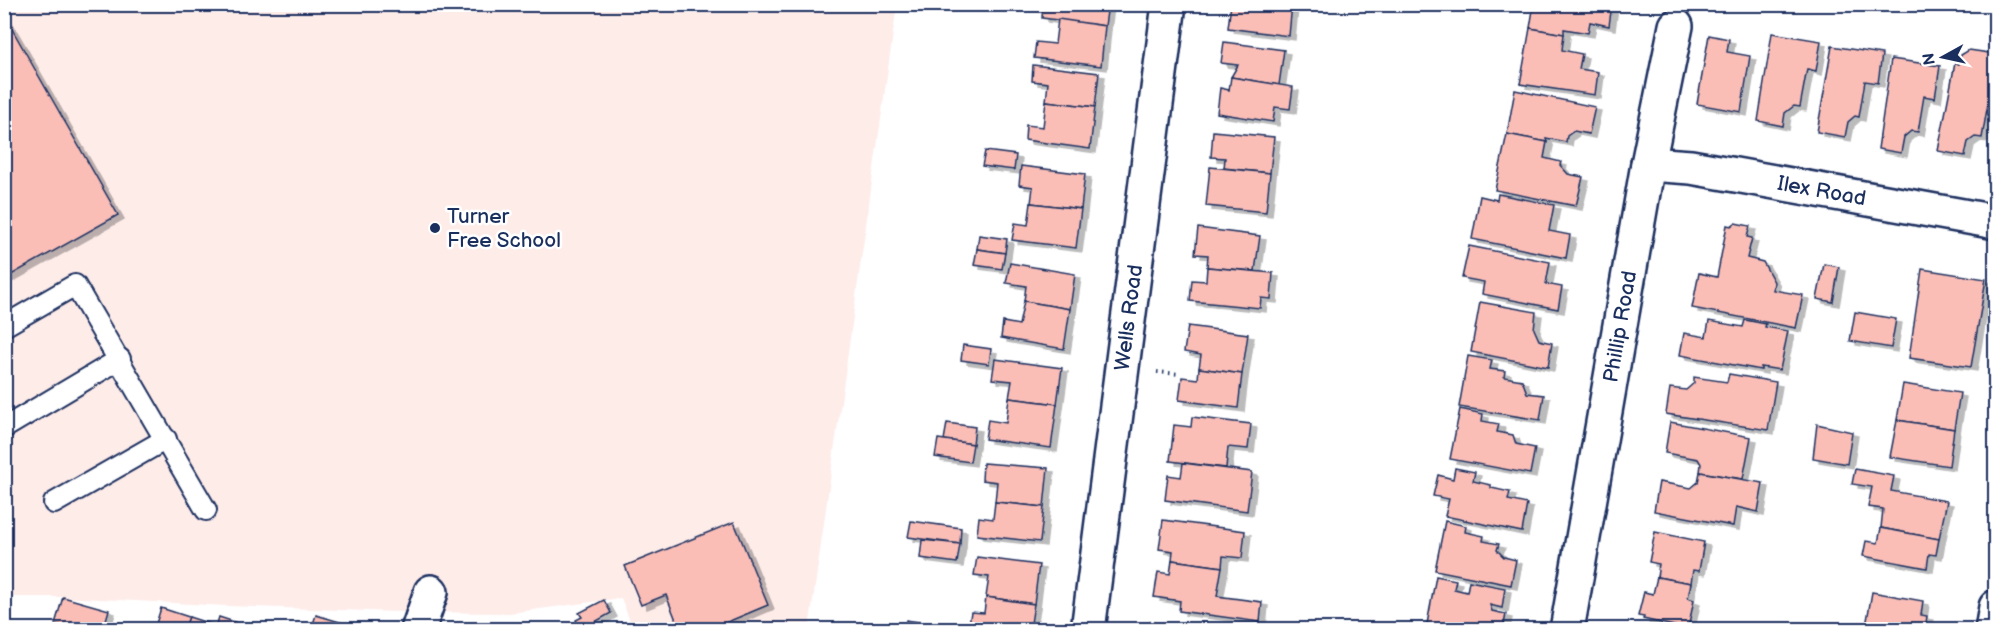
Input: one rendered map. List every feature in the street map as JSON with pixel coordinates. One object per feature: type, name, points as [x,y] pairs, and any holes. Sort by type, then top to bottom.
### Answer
[{"type":"street","name":"Wells Road","points":[[1088,630],[1169,4]]},
{"type":"street","name":"Phillip Road","points":[[1567,630],[1648,164],[1676,26]]},
{"type":"street","name":"Ilex Road","points":[[1648,164],[1691,167],[1995,222]]},
{"type":"street","points":[[418,630],[431,592]]},
{"type":"street","points":[[1992,630],[1995,607]]},
{"type":"lane","points":[[4,326],[75,285],[206,510]]},
{"type":"lane","points":[[4,428],[120,360]]},
{"type":"lane","points":[[54,503],[165,439]]},
{"type":"path","points":[[1979,4],[1995,8]]},
{"type":"shaded area","name":"Turner Free School","points":[[4,5],[897,5],[809,629],[633,629],[621,598],[510,613],[398,612],[63,597],[5,597]]},
{"type":"building","points":[[1043,4],[1108,4],[1105,26],[1042,18]]},
{"type":"building","points":[[1231,4],[1292,4],[1289,36],[1228,28]]},
{"type":"building","points":[[1534,4],[1612,4],[1609,26],[1590,22],[1588,33],[1564,29],[1564,34],[1530,28]]},
{"type":"building","points":[[4,15],[118,215],[4,279]]},
{"type":"building","points":[[1058,19],[1105,26],[1101,66],[1034,58],[1036,42],[1055,44]]},
{"type":"building","points":[[1530,28],[1564,34],[1562,50],[1582,54],[1579,69],[1598,72],[1595,95],[1520,84]]},
{"type":"building","points":[[1772,33],[1821,41],[1816,71],[1807,69],[1800,107],[1794,106],[1785,113],[1783,126],[1758,121]]},
{"type":"building","points":[[1709,35],[1729,39],[1727,52],[1750,56],[1741,112],[1697,104]]},
{"type":"building","points":[[1224,42],[1284,50],[1279,85],[1231,77],[1238,65],[1221,63]]},
{"type":"building","points":[[1832,46],[1882,54],[1878,83],[1865,81],[1859,117],[1855,116],[1848,122],[1845,137],[1817,132]]},
{"type":"building","points":[[1969,50],[1996,54],[1996,104],[1988,103],[1982,138],[1975,137],[1968,142],[1965,156],[1938,151],[1955,63],[1959,64],[1961,55]]},
{"type":"building","points":[[1891,59],[1940,66],[1935,98],[1924,96],[1918,132],[1911,131],[1904,137],[1901,153],[1878,149]]},
{"type":"building","points":[[1033,65],[1099,73],[1095,107],[1046,101],[1048,83],[1032,81]]},
{"type":"building","points":[[1231,77],[1293,87],[1290,109],[1275,107],[1273,122],[1217,113],[1220,88],[1229,90]]},
{"type":"building","points":[[1515,90],[1595,107],[1589,134],[1574,131],[1567,136],[1566,142],[1546,138],[1547,142],[1507,134]]},
{"type":"building","points":[[1046,101],[1095,107],[1090,149],[1025,140],[1026,125],[1043,127]]},
{"type":"building","points":[[1213,131],[1274,137],[1270,173],[1224,168],[1225,158],[1211,157]]},
{"type":"building","points":[[1507,134],[1547,142],[1544,158],[1561,162],[1560,165],[1568,174],[1583,177],[1576,206],[1495,190]]},
{"type":"building","points":[[1996,135],[1996,164],[1991,163]]},
{"type":"building","points":[[985,151],[1016,155],[1014,170],[982,166]]},
{"type":"building","points":[[1021,166],[1085,174],[1081,209],[1031,203],[1033,187],[1019,185]]},
{"type":"building","points":[[1210,167],[1270,173],[1266,212],[1206,206]]},
{"type":"building","points":[[1498,194],[1554,205],[1549,231],[1570,235],[1566,258],[1472,239],[1480,196],[1497,200]]},
{"type":"building","points":[[1031,203],[1081,209],[1076,248],[1012,240],[1015,223],[1028,225]]},
{"type":"building","points":[[1735,223],[1750,226],[1747,237],[1752,238],[1747,258],[1763,262],[1774,282],[1773,290],[1803,295],[1796,328],[1692,308],[1699,273],[1717,277],[1727,225],[1731,226]]},
{"type":"building","points":[[1198,228],[1260,236],[1255,271],[1207,267],[1208,255],[1195,254]]},
{"type":"building","points":[[979,235],[1007,239],[1005,253],[977,249]]},
{"type":"building","points":[[1469,246],[1550,262],[1546,284],[1562,287],[1558,309],[1482,294],[1484,282],[1462,278]]},
{"type":"building","points":[[977,249],[1005,253],[1002,269],[974,265]]},
{"type":"building","points":[[1010,263],[1075,274],[1070,309],[1024,301],[1026,286],[1006,283]]},
{"type":"building","points":[[1824,264],[1839,267],[1833,302],[1817,299]]},
{"type":"building","points":[[1207,267],[1273,273],[1271,299],[1261,298],[1260,308],[1190,301],[1192,280],[1206,281]]},
{"type":"building","points":[[1922,269],[1986,279],[1971,367],[1909,358]]},
{"type":"building","points":[[1024,301],[1070,309],[1064,349],[1001,338],[1003,322],[1019,325]]},
{"type":"building","points":[[1480,302],[1536,312],[1534,329],[1539,340],[1552,343],[1548,367],[1471,352]]},
{"type":"building","points":[[1855,312],[1896,319],[1891,348],[1850,341]]},
{"type":"building","points":[[1745,320],[1766,324],[1765,327],[1788,331],[1780,370],[1761,367],[1761,370],[1680,355],[1684,333],[1706,337],[1709,321],[1743,327]]},
{"type":"building","points":[[1188,326],[1248,334],[1242,374],[1199,368],[1201,355],[1184,352]]},
{"type":"building","points":[[963,345],[991,349],[989,364],[961,360]]},
{"type":"building","points":[[1468,356],[1492,360],[1490,369],[1505,371],[1504,377],[1522,380],[1527,393],[1544,395],[1540,420],[1459,407]]},
{"type":"building","points":[[995,359],[1062,368],[1057,404],[1009,398],[1012,381],[992,379]]},
{"type":"building","points":[[1199,368],[1242,374],[1238,408],[1179,400],[1182,377],[1198,379]]},
{"type":"building","points":[[1729,374],[1776,382],[1768,430],[1666,414],[1670,388],[1686,390],[1694,383],[1694,377],[1727,382]]},
{"type":"building","points":[[1903,384],[1960,393],[1954,429],[1897,420]]},
{"type":"building","points":[[1009,398],[1057,404],[1051,448],[985,439],[988,420],[1006,423]]},
{"type":"building","points":[[1460,409],[1483,414],[1482,421],[1499,424],[1497,432],[1513,435],[1516,444],[1535,448],[1530,474],[1450,459]]},
{"type":"building","points":[[1192,417],[1251,424],[1248,449],[1228,447],[1226,468],[1170,461],[1174,425],[1191,427]]},
{"type":"building","points":[[1897,420],[1954,429],[1949,466],[1890,457]]},
{"type":"building","points":[[1670,422],[1751,437],[1743,479],[1700,472],[1701,464],[1698,459],[1665,453]]},
{"type":"building","points":[[947,423],[975,427],[973,444],[944,440]]},
{"type":"building","points":[[1817,424],[1852,432],[1847,464],[1813,458]]},
{"type":"building","points":[[938,439],[973,444],[970,462],[935,457]]},
{"type":"building","points":[[983,463],[1048,468],[1044,507],[995,502],[997,482],[982,480]]},
{"type":"building","points":[[1183,463],[1252,472],[1247,511],[1165,500],[1168,475],[1181,477]]},
{"type":"building","points":[[1455,468],[1475,472],[1473,481],[1510,492],[1508,500],[1527,504],[1522,532],[1445,516],[1449,499],[1433,496],[1438,475],[1453,479]]},
{"type":"building","points":[[1855,469],[1894,476],[1891,491],[1947,501],[1939,539],[1881,528],[1883,509],[1868,507],[1872,487],[1852,484]]},
{"type":"building","points":[[1700,472],[1763,483],[1758,512],[1736,507],[1733,526],[1654,511],[1659,482],[1691,488],[1698,482]]},
{"type":"building","points":[[995,502],[1044,507],[1040,542],[977,535],[979,517],[993,519]]},
{"type":"building","points":[[1163,520],[1245,531],[1242,558],[1223,556],[1222,567],[1172,560],[1173,551],[1159,549]]},
{"type":"building","points":[[911,521],[961,528],[960,544],[908,537]]},
{"type":"building","points":[[1445,521],[1466,526],[1465,532],[1484,536],[1483,541],[1499,544],[1497,550],[1504,557],[1516,560],[1511,585],[1435,570]]},
{"type":"building","points":[[734,522],[768,605],[725,623],[727,630],[680,630],[666,595],[641,605],[625,566]]},
{"type":"building","points":[[1881,528],[1939,539],[1936,555],[1929,554],[1927,568],[1863,556],[1866,541],[1878,543]]},
{"type":"building","points":[[1655,532],[1704,542],[1699,571],[1693,570],[1691,583],[1657,577],[1659,564],[1649,562]]},
{"type":"building","points":[[922,540],[960,544],[957,563],[920,558]]},
{"type":"building","points":[[977,557],[1039,565],[1034,604],[986,597],[989,577],[974,575]]},
{"type":"building","points":[[1172,560],[1222,567],[1217,596],[1262,602],[1260,622],[1179,611],[1180,601],[1154,597],[1158,572],[1170,574]]},
{"type":"building","points":[[1436,576],[1456,580],[1454,589],[1467,592],[1469,581],[1505,588],[1502,608],[1490,605],[1492,611],[1506,614],[1503,630],[1454,630],[1427,624]]},
{"type":"building","points":[[1657,577],[1691,583],[1688,598],[1694,600],[1688,629],[1638,616],[1644,592],[1653,594]]},
{"type":"building","points":[[1872,592],[1923,601],[1921,615],[1927,616],[1925,630],[1883,630],[1866,626]]},
{"type":"building","points":[[63,597],[109,610],[103,630],[62,630],[63,626],[55,624]]},
{"type":"building","points":[[986,597],[1034,604],[1030,630],[968,630],[971,612],[984,613]]},
{"type":"building","points":[[604,600],[611,613],[581,630],[576,620],[582,617],[579,613]]},
{"type":"building","points":[[161,608],[189,617],[184,630],[154,630]]},
{"type":"building","points":[[316,615],[367,630],[311,630]]},
{"type":"building","points":[[189,617],[217,626],[215,630],[184,630]]},
{"type":"building","points":[[219,617],[247,626],[246,630],[215,630]]},
{"type":"building","points":[[906,620],[939,625],[938,630],[905,630]]},
{"type":"building","points":[[1150,622],[1209,630],[1149,630]]},
{"type":"building","points":[[1424,626],[1444,630],[1423,630]]},
{"type":"place","name":"Turner Free School","points":[[435,228]]}]
